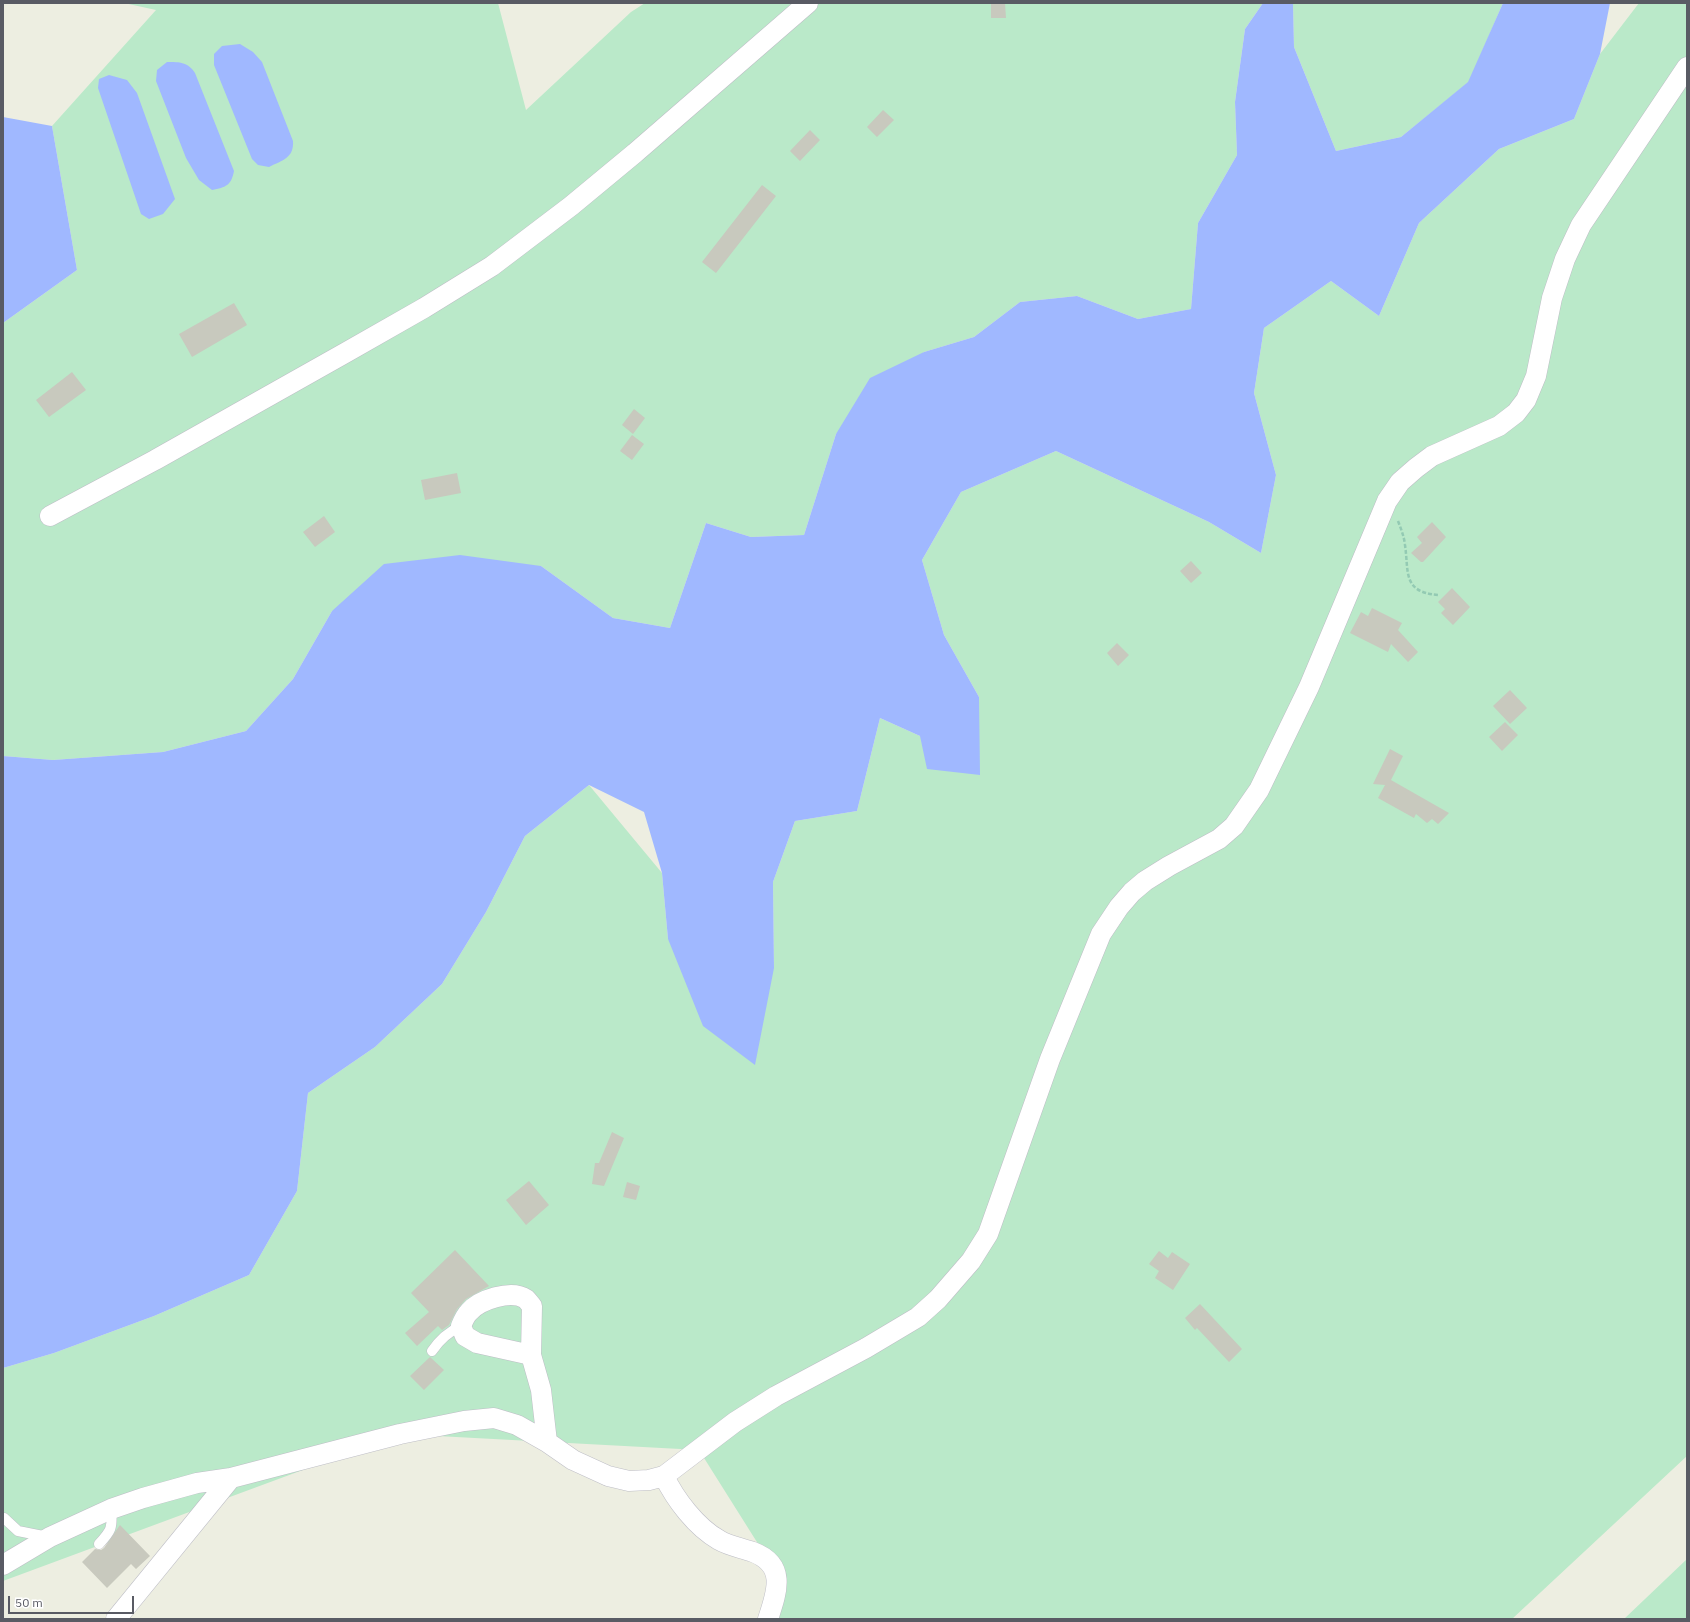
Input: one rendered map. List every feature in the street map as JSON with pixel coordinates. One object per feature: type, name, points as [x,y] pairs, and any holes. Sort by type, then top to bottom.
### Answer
[{"type":"street","points":[[50,516],[155,460],[345,354],[492,266],[571,206],[635,153],[808,3]]},
{"type":"street","points":[[3,1565],[50,1537],[111,1510],[197,1483],[231,1478],[400,1434],[464,1421],[494,1418],[517,1425],[547,1442],[573,1460],[608,1476],[629,1481],[649,1480],[664,1476],[735,1422],[769,1400],[866,1348],[918,1317],[938,1299],[972,1261],[988,1234],[1050,1059],[1101,934],[1119,907],[1132,892],[1145,881],[1169,866],[1219,839],[1234,826],[1259,790],[1309,686],[1387,501],[1400,482],[1432,456],[1499,426],[1516,413],[1526,400],[1536,376],[1552,298],[1566,259],[1581,225],[1687,67]]},
{"type":"street","points":[[531,1355],[477,1343],[465,1336],[461,1326],[468,1313],[480,1302],[496,1297],[516,1296],[525,1298],[532,1306],[531,1355],[540,1390],[547,1442]]},
{"type":"street","points":[[664,1476],[673,1494],[682,1506],[712,1535],[720,1541],[755,1553],[766,1559],[772,1566],[776,1573],[777,1581],[774,1601],[768,1619]]},
{"type":"street","points":[[116,1619],[231,1478]]},
{"type":"lane","points":[[432,1351],[440,1340],[449,1332],[461,1326]]},
{"type":"lane","points":[[99,1544],[108,1535],[112,1528],[111,1510]]},
{"type":"lane","points":[[4,1518],[18,1531],[50,1537]]},
{"type":"path","points":[[1387,501],[1402,531],[1408,575],[1413,585],[1424,594],[1438,595]]},
{"type":"green space","points":[[124,3],[498,3],[526,110],[631,12],[645,3],[1263,3],[1245,29],[1235,102],[1237,155],[1198,223],[1191,309],[1138,319],[1077,296],[1020,302],[974,337],[924,352],[836,434],[804,535],[751,537],[706,523],[670,628],[613,618],[541,566],[332,611],[293,679],[246,731],[163,752],[53,760],[3,756],[3,323],[77,270],[52,126],[156,10]]},
{"type":"green space","points":[[1293,3],[1503,3],[1469,82],[1401,137],[1336,151],[1294,47]]},
{"type":"green space","points":[[1639,3],[1687,3],[1687,1456],[1512,1619],[769,1619],[772,1566],[699,1450],[400,1434],[3,1581],[3,1368],[54,1353],[154,1316],[249,1275],[297,1191],[308,1093],[375,1047],[442,984],[486,912],[525,836],[589,785],[662,873],[668,939],[774,968],[773,882],[795,821],[857,811],[880,718],[920,736],[979,697],[944,635],[922,560],[961,492],[1056,451],[1209,522],[1261,553],[1276,475],[1254,393],[1264,328],[1331,281],[1379,316],[1419,223],[1499,149],[1574,119],[1600,54]]},
{"type":"green space","points":[[1687,1559],[1687,1619],[1624,1619]]},
{"type":"water","points":[[1263,3],[1293,3],[1294,47],[1336,151],[1401,137],[1468,82],[1503,3],[1610,3],[1600,54],[1574,119],[1499,149],[1419,223],[1379,316],[1331,281],[1264,328],[1254,393],[1276,475],[1261,553],[1209,522],[1056,451],[961,492],[922,560],[944,635],[979,697],[980,775],[927,769],[920,736],[880,718],[857,811],[795,821],[773,882],[774,968],[755,1065],[703,1026],[668,939],[662,873],[644,812],[589,785],[525,836],[486,912],[442,984],[375,1047],[308,1093],[297,1191],[249,1275],[154,1316],[54,1353],[3,1368],[3,756],[53,760],[163,752],[246,731],[293,679],[332,611],[384,564],[460,555],[541,566],[613,618],[670,628],[706,523],[751,537],[804,535],[836,434],[870,378],[924,352],[974,337],[1020,302],[1077,296],[1138,319],[1191,309],[1198,223],[1237,155],[1235,102],[1245,29]]},
{"type":"water","points":[[240,44],[253,52],[262,62],[293,141],[293,147],[290,155],[269,167],[258,165],[252,159],[214,65],[214,54],[222,46]]},
{"type":"water","points":[[167,62],[183,63],[190,67],[195,73],[234,171],[231,180],[224,187],[212,190],[199,180],[186,158],[156,81],[157,70]]},
{"type":"water","points":[[109,75],[127,80],[137,93],[175,199],[163,214],[149,219],[141,214],[98,88],[99,79]]},
{"type":"water","points":[[3,117],[52,126],[77,270],[3,323]]},
{"type":"building","points":[[991,3],[1005,3],[1006,18],[991,18]]},
{"type":"building","points":[[883,110],[894,120],[877,137],[867,127]]},
{"type":"building","points":[[810,130],[820,140],[800,161],[790,151]]},
{"type":"building","points":[[762,185],[776,196],[716,273],[702,262]]},
{"type":"building","points":[[234,303],[247,325],[192,357],[179,334]]},
{"type":"building","points":[[72,372],[86,390],[49,417],[36,400]]},
{"type":"building","points":[[634,409],[645,418],[633,434],[622,425]]},
{"type":"building","points":[[632,435],[644,444],[632,460],[620,451]]},
{"type":"building","points":[[457,473],[461,493],[425,500],[421,480]]},
{"type":"building","points":[[324,516],[335,532],[315,547],[303,532]]},
{"type":"building","points":[[1432,522],[1446,537],[1423,562],[1421,562],[1411,553],[1422,543],[1417,537]]},
{"type":"building","points":[[1191,561],[1202,573],[1191,583],[1180,571]]},
{"type":"building","points":[[1452,588],[1470,607],[1453,625],[1441,613],[1445,609],[1438,602]]},
{"type":"building","points":[[1372,608],[1402,623],[1398,630],[1418,652],[1408,662],[1391,644],[1388,652],[1350,633],[1361,612],[1368,616]]},
{"type":"building","points":[[1117,643],[1129,655],[1118,666],[1107,653]]},
{"type":"building","points":[[1510,690],[1527,708],[1510,724],[1493,706]]},
{"type":"building","points":[[1505,722],[1518,735],[1502,751],[1489,737]]},
{"type":"building","points":[[1390,749],[1403,756],[1391,780],[1449,813],[1438,824],[1432,819],[1427,823],[1416,814],[1414,818],[1378,798],[1385,785],[1373,784]]},
{"type":"building","points":[[612,1132],[624,1138],[604,1186],[592,1184],[595,1163],[599,1163]]},
{"type":"building","points":[[529,1181],[549,1205],[526,1225],[506,1200]]},
{"type":"building","points":[[627,1182],[640,1186],[636,1200],[623,1197]]},
{"type":"building","points":[[455,1250],[489,1286],[466,1299],[457,1309],[449,1325],[442,1330],[438,1326],[417,1346],[405,1333],[429,1312],[411,1293]]},
{"type":"building","points":[[1159,1251],[1168,1258],[1172,1252],[1190,1264],[1173,1290],[1155,1278],[1159,1271],[1149,1264]]},
{"type":"building","points":[[1200,1304],[1242,1349],[1229,1362],[1197,1328],[1195,1330],[1185,1318]]},
{"type":"building","points":[[430,1357],[444,1370],[424,1390],[410,1376]]},
{"type":"building","points":[[120,1525],[150,1556],[136,1569],[131,1564],[107,1588],[82,1562],[95,1549],[101,1550],[104,1548]]}]
